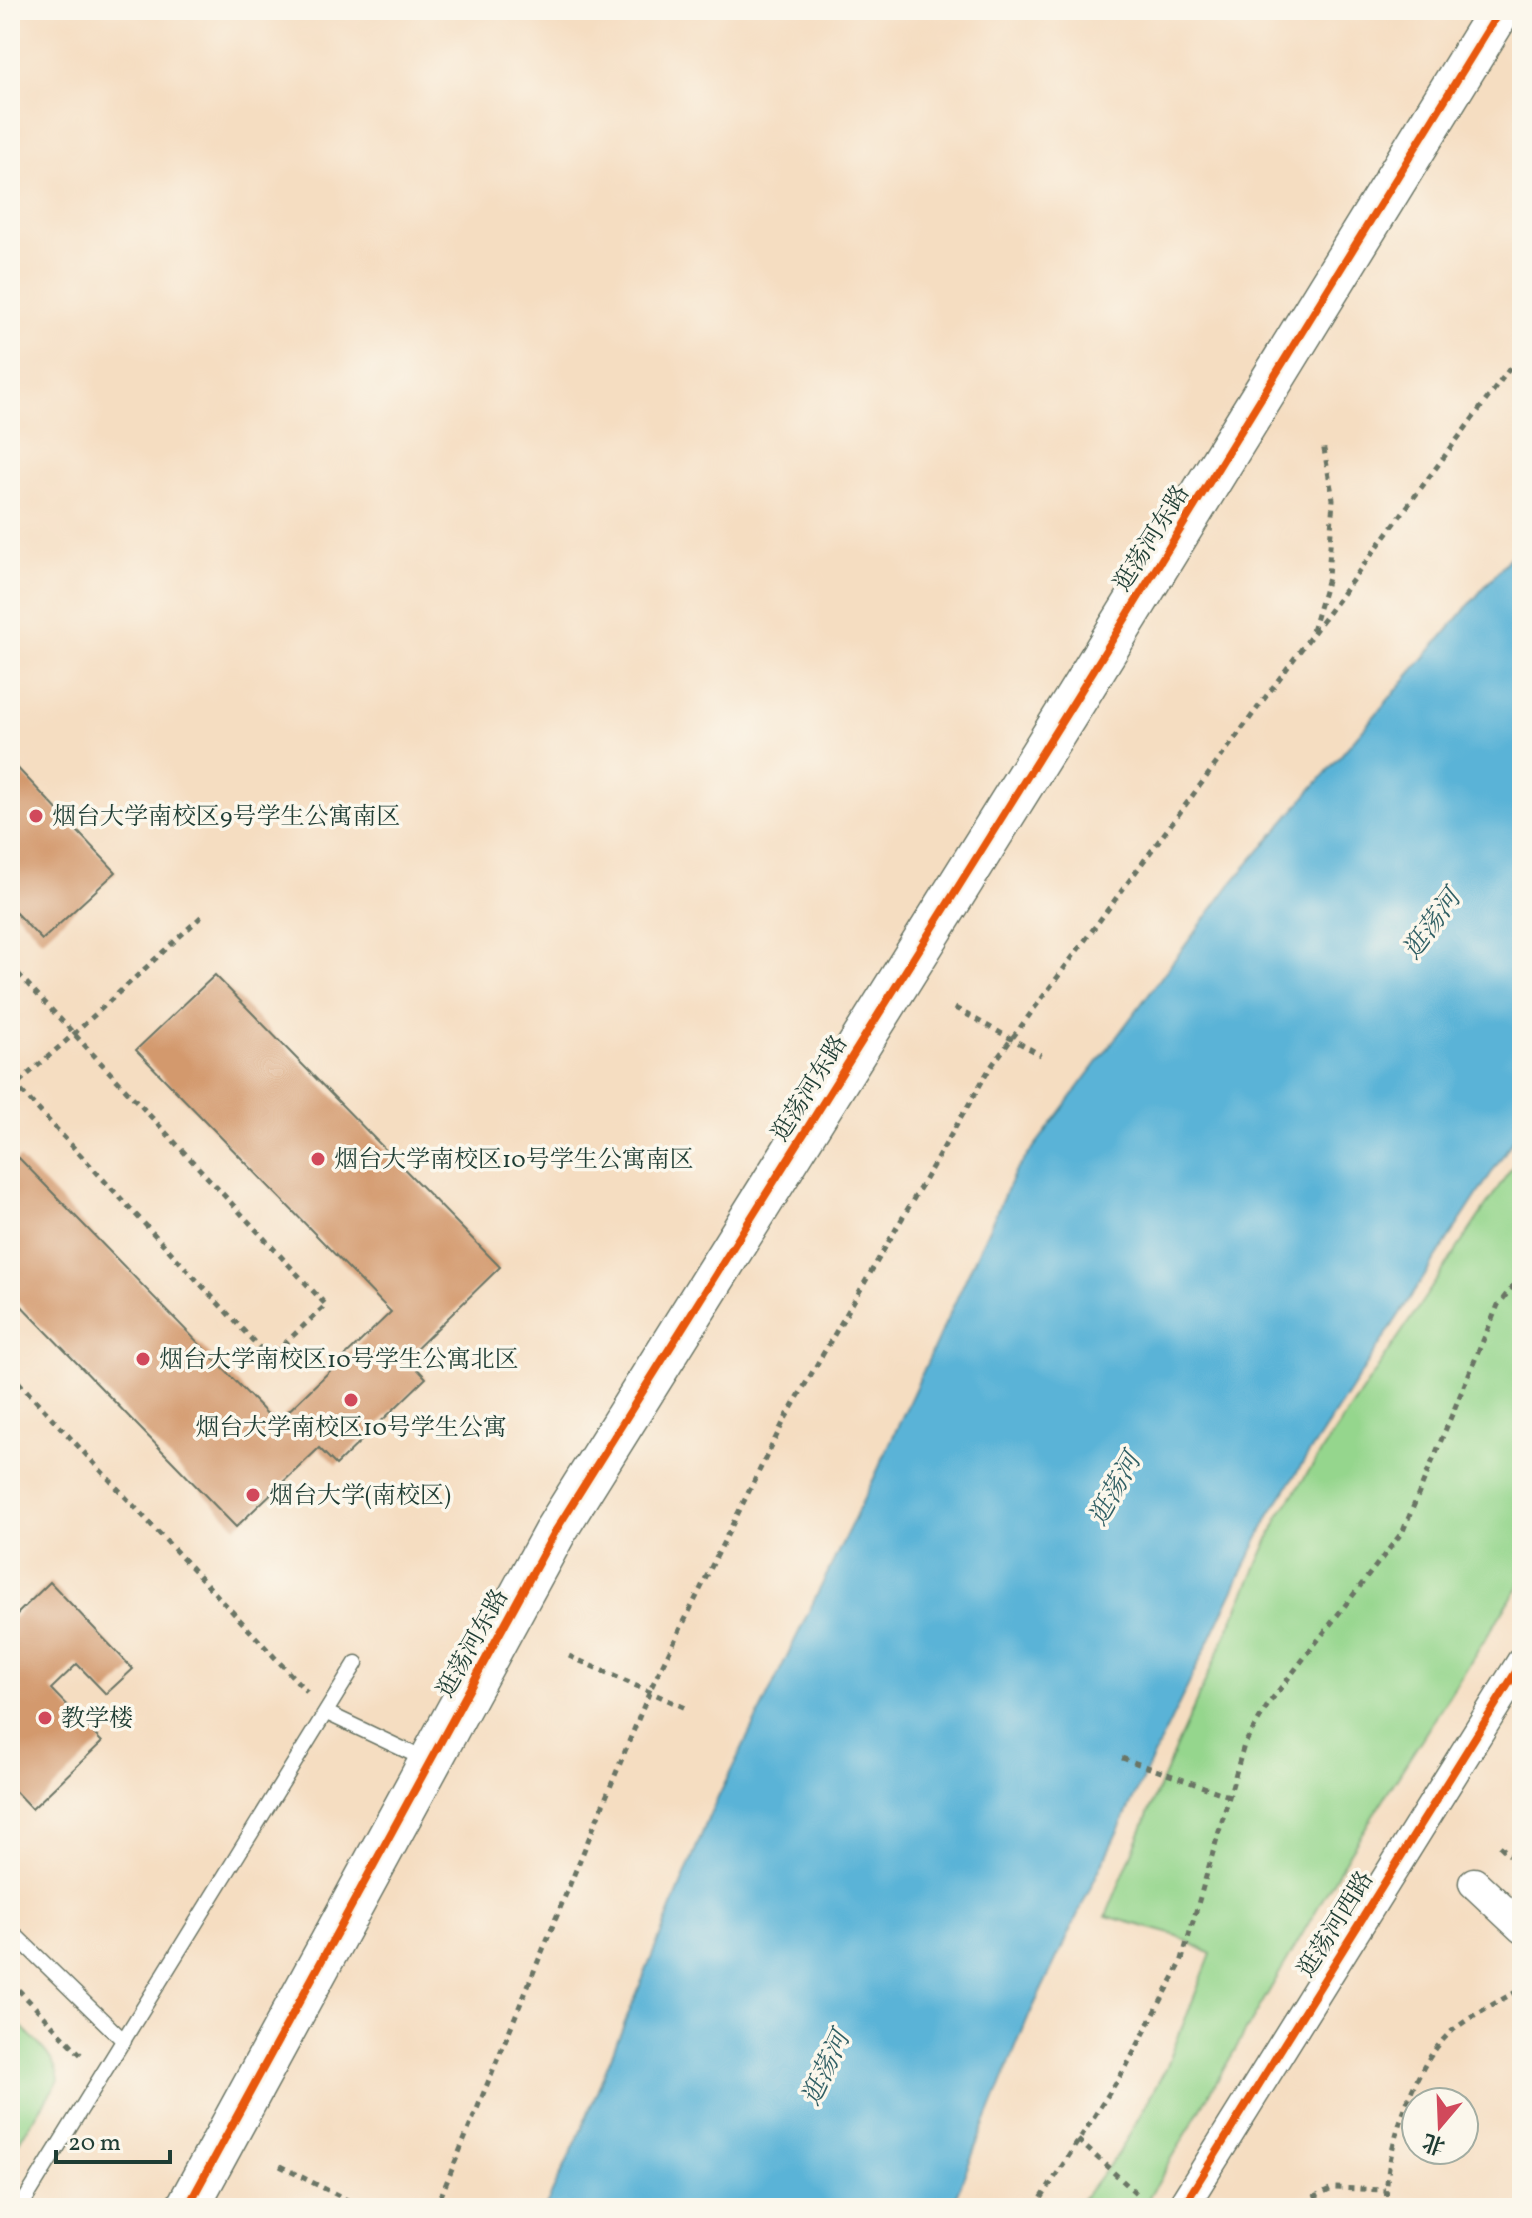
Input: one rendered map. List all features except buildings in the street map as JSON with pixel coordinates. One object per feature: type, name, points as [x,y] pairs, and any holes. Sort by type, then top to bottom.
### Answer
[{"type":"street","name":"逛荡河东路","points":[[187,2208],[556,1530],[1077,697],[1500,10]]},
{"type":"street","name":"逛荡河西路","points":[[1182,2208],[1522,1662]]},
{"type":"street","points":[[1474,1883],[1522,1928]]},
{"type":"lane","points":[[20,2208],[356,1663]]},
{"type":"lane","points":[[327,1713],[430,1762]]},
{"type":"lane","points":[[10,1930],[124,2041]]},
{"type":"path","points":[[436,2208],[649,1694],[785,1419],[990,1068],[1522,352]]},
{"type":"path","points":[[1310,636],[1328,578],[1333,499],[1323,444]]},
{"type":"path","points":[[13,1087],[204,914]]},
{"type":"path","points":[[10,965],[326,1305],[269,1358],[13,1087],[10,1079]]},
{"type":"path","points":[[955,1008],[1041,1055]]},
{"type":"path","points":[[1035,2208],[1126,2067],[1181,1963],[1244,1745],[1269,1703],[1403,1531],[1498,1305],[1522,1275]]},
{"type":"path","points":[[10,1373],[327,1713]]},
{"type":"path","points":[[569,1656],[688,1709]]},
{"type":"path","points":[[1122,1758],[1229,1796]]},
{"type":"path","points":[[1500,1846],[1522,1867]]},
{"type":"path","points":[[10,1981],[101,2076]]},
{"type":"path","points":[[1387,2208],[1385,2190],[1397,2133],[1410,2093],[1429,2060],[1451,2031],[1522,1989]]},
{"type":"path","points":[[1078,2140],[1136,2193]]},
{"type":"path","points":[[280,2166],[363,2208]]},
{"type":"path","points":[[1292,2208],[1334,2188],[1385,2190]]},
{"type":"green space","points":[[1522,1152],[1522,1581],[1350,1852],[1143,2208],[1076,2208],[1120,2151],[1166,2068],[1211,1954],[1178,1936],[1106,1916],[1175,1749],[1279,1516]]},
{"type":"green space","points":[[10,2015],[46,2053],[59,2080],[10,2155]]},
{"type":"water","name":"逛荡河","points":[[1522,543],[1522,1126],[1271,1512],[1027,2020],[951,2208],[545,2208],[577,2140],[710,1814],[874,1478],[1014,1174],[1231,884]]},
{"type":"cycle path","points":[[187,2208],[556,1530],[1077,697],[1500,10]]},
{"type":"cycle path","points":[[1182,2208],[1522,1662]]},
{"type":"place","name":"烟台大学南校区9号学生公寓南区","points":[[36,816]]},
{"type":"place","name":"烟台大学南校区10号学生公寓南区","points":[[318,1159]]},
{"type":"place","name":"烟台大学南校区10号学生公寓北区","points":[[143,1359]]},
{"type":"place","name":"烟台大学南校区10号学生公寓","points":[[351,1400]]},
{"type":"place","name":"烟台大学(南校区)","points":[[253,1495]]},
{"type":"place","name":"教学楼","points":[[45,1718]]}]
